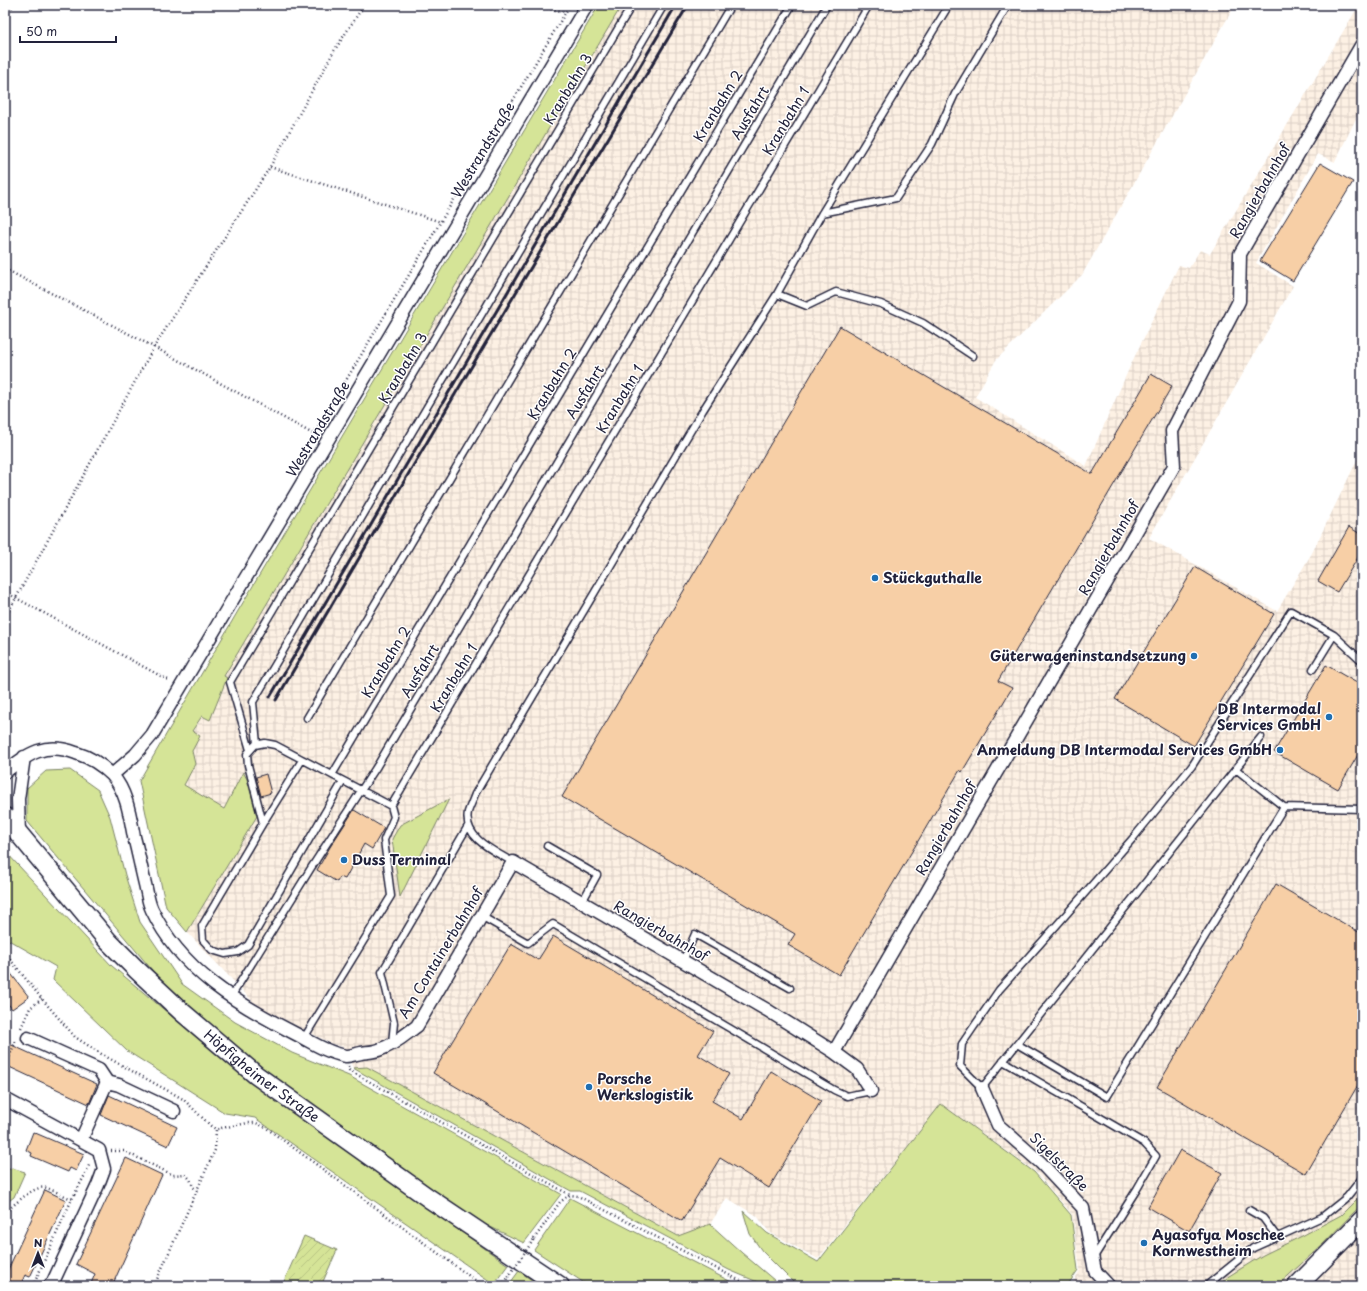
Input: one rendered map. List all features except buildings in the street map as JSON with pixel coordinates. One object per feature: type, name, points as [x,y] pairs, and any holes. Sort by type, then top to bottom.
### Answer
[{"type":"main road","name":"Höpfigheimer Straße","points":[[5,817],[19,836],[108,941],[182,1012],[256,1075],[430,1199],[560,1286]]},
{"type":"main road","points":[[1302,1283],[1362,1220]]},
{"type":"street","name":"Westrandstraße","points":[[112,775],[135,755],[152,736],[587,5]]},
{"type":"street","name":"Rangierbahnhof","points":[[834,1052],[1174,466],[1172,431],[1239,301],[1240,254],[1362,44]]},
{"type":"street","points":[[5,772],[24,757],[43,749],[56,748],[72,751],[97,763],[112,775]]},
{"type":"street","points":[[19,836],[18,799],[24,757]]},
{"type":"street","name":"Am Containerbahnhof","points":[[112,775],[123,792],[125,798],[151,909],[162,929],[180,953],[197,971],[231,997],[278,1025],[326,1050],[347,1056],[381,1050],[417,1026],[512,862]]},
{"type":"street","name":"Rangierbahnhof","points":[[512,862],[767,1010],[834,1052],[857,1069],[871,1091]]},
{"type":"street","points":[[28,1038],[99,1070],[106,1082],[119,1085],[174,1111]]},
{"type":"street","points":[[81,1140],[106,1082]]},
{"type":"street","name":"Sigelstraße","points":[[982,1088],[998,1124],[1041,1163],[1082,1208],[1095,1271],[1109,1286]]},
{"type":"street","points":[[5,1099],[96,1149],[104,1169],[53,1282],[49,1286]]},
{"type":"lane","name":"Kranbahn 3","points":[[262,823],[248,765],[247,754],[250,750],[230,682],[632,5]]},
{"type":"lane","points":[[257,744],[252,702],[664,5]]},
{"type":"lane","points":[[307,718],[731,5]]},
{"type":"lane","name":"Kranbahn 2","points":[[332,775],[792,5]]},
{"type":"lane","name":"Ausfahrt","points":[[362,791],[827,5]]},
{"type":"lane","name":"Kranbahn 1","points":[[391,806],[869,5]]},
{"type":"lane","points":[[392,1044],[394,1023],[382,972],[468,826],[468,813],[475,794],[703,410],[777,294],[822,213],[948,5]]},
{"type":"lane","points":[[822,213],[896,198],[932,144],[955,94],[1008,5]]},
{"type":"lane","points":[[777,294],[807,306],[836,292],[881,304],[923,323],[973,356]]},
{"type":"lane","points":[[1262,737],[982,1088],[960,1066],[962,1044],[999,990],[1134,837],[1192,766],[1291,611],[1334,635],[1362,660]]},
{"type":"lane","points":[[1313,669],[1334,635]]},
{"type":"lane","points":[[250,750],[257,744],[265,743],[275,745],[391,806],[394,817],[384,840],[391,896],[304,1038]]},
{"type":"lane","points":[[302,760],[262,823],[202,926],[203,940],[212,950],[225,954],[238,952],[248,944],[343,781]]},
{"type":"lane","points":[[1237,770],[1284,807],[1362,809]]},
{"type":"lane","points":[[231,997],[311,868],[362,791]]},
{"type":"lane","points":[[1017,1044],[1107,1097],[1284,807]]},
{"type":"lane","points":[[468,826],[477,839],[512,862]]},
{"type":"lane","points":[[547,846],[597,875],[582,902]]},
{"type":"lane","points":[[481,916],[528,943],[552,924],[834,1090],[848,1096],[871,1091]]},
{"type":"lane","points":[[683,961],[695,934],[790,988]]},
{"type":"lane","points":[[1003,1061],[1144,1143],[1156,1156],[1137,1190],[1093,1258]]},
{"type":"lane","points":[[1206,1286],[1253,1248],[1322,1217],[1347,1197],[1362,1179]]},
{"type":"lane","points":[[1249,1210],[1263,1218],[1277,1237]]},
{"type":"path","points":[[5,18],[13,5]]},
{"type":"path","points":[[5,618],[154,347],[270,167],[334,51],[364,5]]},
{"type":"path","points":[[531,5],[566,12],[579,17]]},
{"type":"path","points":[[314,434],[570,5]]},
{"type":"path","points":[[270,167],[455,228]]},
{"type":"path","points":[[5,269],[328,441]]},
{"type":"path","points":[[5,592],[170,681],[182,686]]},
{"type":"path","points":[[5,953],[75,1037],[103,1055],[183,1099],[216,1129],[248,1123],[256,1123],[265,1127],[482,1286]]},
{"type":"path","points":[[347,1056],[349,1070],[570,1195],[578,1196],[750,1286]]},
{"type":"path","points":[[154,1286],[215,1150],[216,1129]]},
{"type":"path","points":[[34,1286],[96,1149],[124,1151],[173,1175],[185,1174],[190,1179],[193,1187],[198,1190]]},
{"type":"path","points":[[5,1212],[16,1205],[28,1193],[45,1187],[72,1200]]},
{"type":"path","points":[[502,1286],[560,1202],[570,1195]]},
{"type":"shaded area","points":[[622,5],[1235,5],[1082,275],[996,360],[975,397],[1086,466],[1132,362],[1179,265],[1189,268],[1200,250],[1210,254],[1359,5],[1362,5],[1362,106],[1335,162],[1318,154],[1256,263],[1293,286],[1149,538],[1277,611],[1312,553],[1362,450],[1362,1286],[1071,1286],[1080,1270],[1072,1214],[1035,1171],[941,1104],[818,1259],[769,1232],[757,1216],[727,1198],[710,1224],[679,1236],[367,1067],[353,1068],[343,1047],[332,1044],[256,1005],[187,932],[257,816],[243,773],[224,809],[184,785],[195,764],[192,751],[200,736],[192,732],[202,716],[210,720],[227,678],[224,676]]},
{"type":"green space","points":[[599,5],[622,5],[224,676],[227,678],[210,720],[202,716],[192,731],[200,736],[192,751],[195,764],[184,785],[224,809],[243,772],[247,779],[257,816],[187,932],[166,907],[139,781],[238,611]]},
{"type":"green space","points":[[70,770],[98,790],[110,817],[125,875],[140,922],[182,984],[235,1022],[292,1053],[349,1076],[561,1194],[524,1243],[480,1222],[392,1164],[249,1059],[168,989],[27,821],[27,788],[46,771]]},
{"type":"green space","points":[[449,799],[400,897],[392,839],[400,825]]},
{"type":"green space","points":[[5,851],[112,966],[199,1039],[290,1110],[508,1265],[494,1284],[255,1118],[225,1113],[127,1051],[53,980],[56,967],[5,938]]},
{"type":"green space","points":[[367,1067],[678,1236],[710,1224],[781,1286],[767,1286],[729,1270],[580,1191],[571,1191],[353,1068]]},
{"type":"green space","points":[[941,1104],[1034,1172],[1071,1215],[1078,1270],[1067,1286],[800,1286],[794,1283],[762,1251],[750,1234],[743,1211],[767,1233],[818,1262]]},
{"type":"green space","points":[[12,1168],[25,1172],[14,1197],[5,1204],[5,1171]]},
{"type":"green space","points":[[1362,1194],[1362,1204],[1323,1244],[1277,1286],[1218,1286],[1229,1276],[1263,1255],[1341,1215]]},
{"type":"green space","points":[[570,1198],[739,1286],[589,1286],[534,1250]]},
{"type":"green space","points":[[304,1236],[337,1250],[321,1286],[282,1286]]},
{"type":"green space","points":[[519,1271],[540,1286],[508,1286]]},
{"type":"railway","points":[[270,697],[676,5]]},
{"type":"railway","points":[[276,700],[457,391],[688,5]]},
{"type":"place","name":"Stückguthalle","points":[[875,578]]},
{"type":"place","name":"Güterwageninstandsetzung","points":[[1194,656]]},
{"type":"place","name":"DB Intermodal Services GmbH","points":[[1329,717]]},
{"type":"place","name":"Anmeldung DB Intermodal Services GmbH","points":[[1280,750]]},
{"type":"place","name":"Duss Terminal","points":[[344,860]]},
{"type":"place","name":"Porsche Werkslogistik","points":[[589,1087]]},
{"type":"place","name":"Ayasofya Moschee Kornwestheim","points":[[1144,1243]]}]
